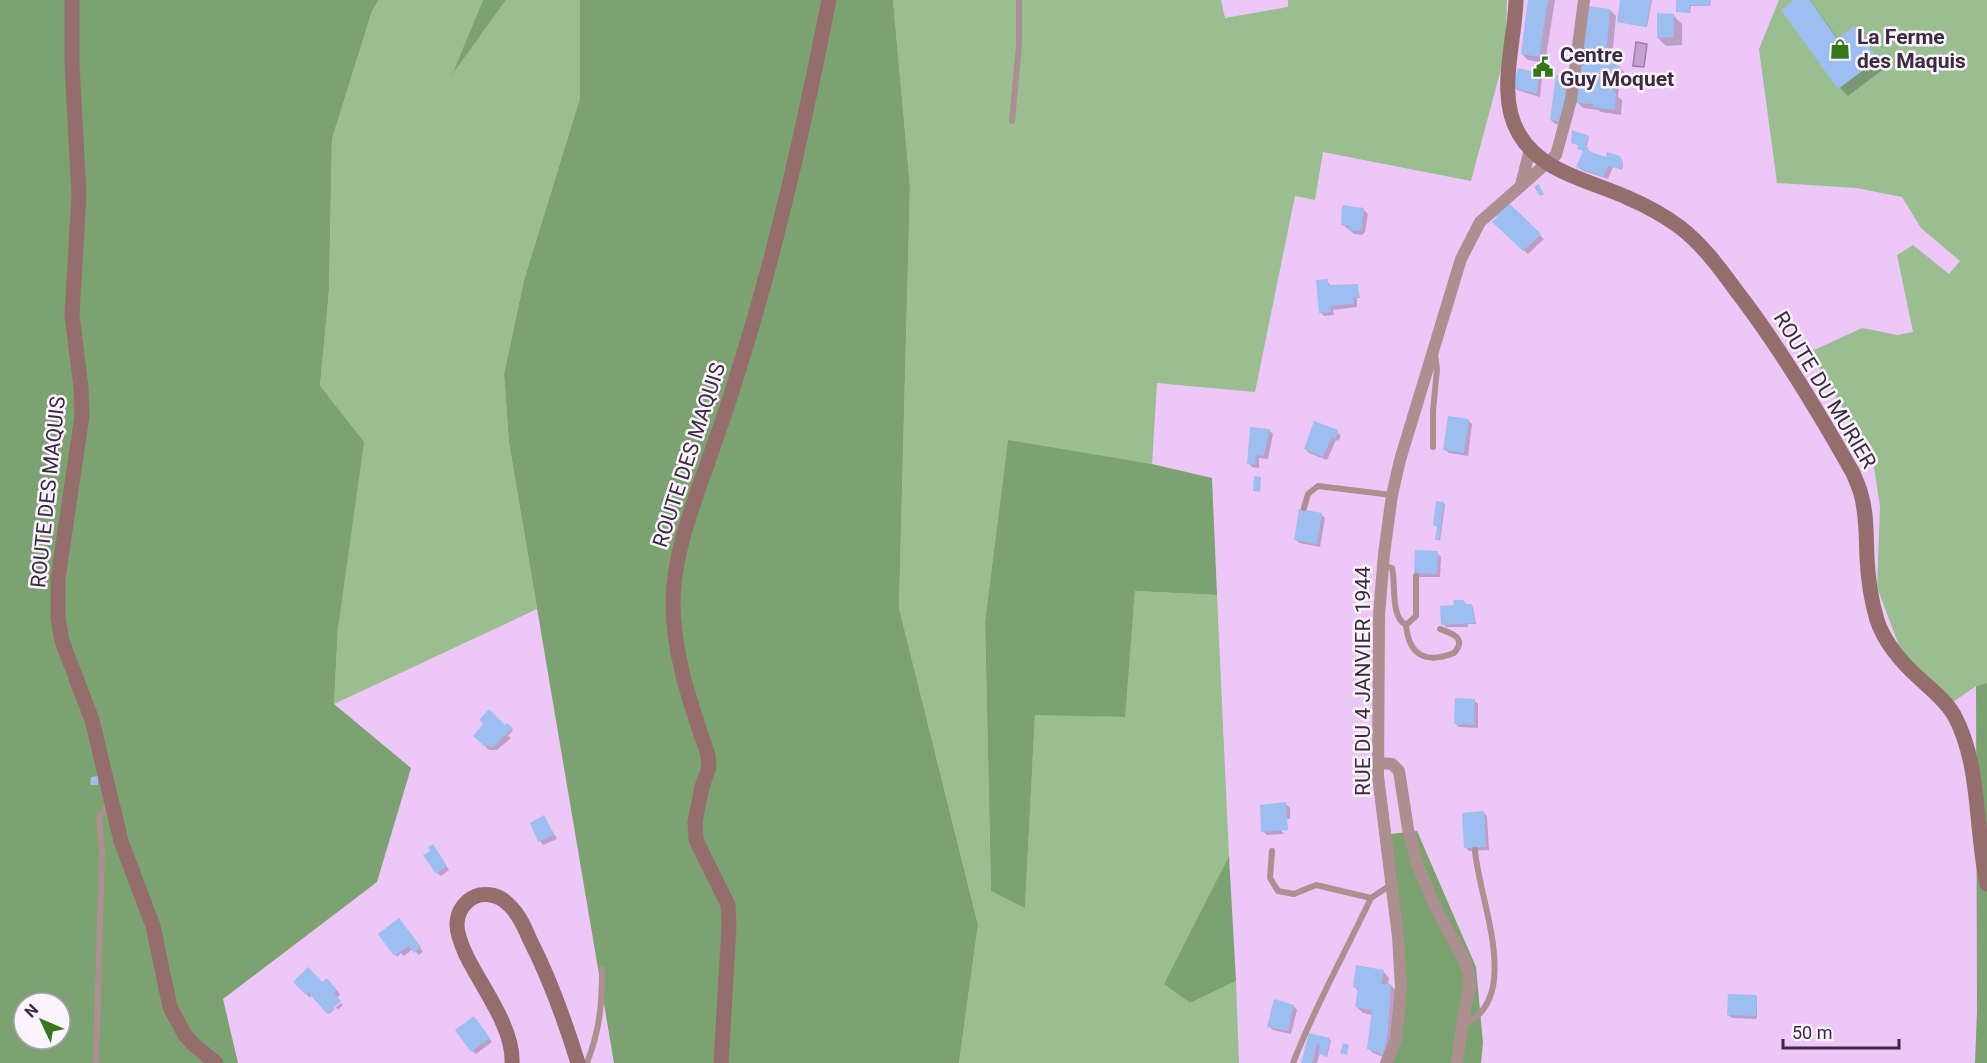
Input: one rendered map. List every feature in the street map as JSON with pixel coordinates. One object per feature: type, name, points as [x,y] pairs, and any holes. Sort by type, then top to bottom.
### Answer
[{"type":"street","name":"ROUTE DES MAQUIS","points":[[72,0],[72,64],[79,195],[72,315],[82,416],[62,544],[57,609],[62,640],[92,720],[121,841],[153,926],[170,1007],[185,1035],[216,1063]]},
{"type":"street","name":"ROUTE DES MAQUIS","points":[[721,1063],[729,927],[728,905],[696,840],[695,822],[709,766],[708,755],[684,687],[676,646],[673,602],[676,562],[686,526],[738,375],[763,285],[792,170],[829,0]]},
{"type":"street","points":[[1516,0],[1507,100],[1518,133],[1530,149],[1547,163],[1556,155],[1571,100],[1584,0]]},
{"type":"street","points":[[1521,185],[1530,149]]},
{"type":"street","name":"RUE DU 4 JANVIER 1944","points":[[1386,1063],[1396,1039],[1401,987],[1392,884],[1379,788],[1379,615],[1392,495],[1400,460],[1461,259],[1480,222],[1547,163]]},
{"type":"street","name":"ROUTE DU MURIER","points":[[1547,163],[1569,175],[1626,197],[1670,220],[1683,230],[1712,258],[1771,338],[1853,473],[1861,494],[1865,516],[1869,580],[1878,623],[1888,643],[1901,661],[1936,693],[1953,713],[1964,736],[1970,759],[1987,884]]},
{"type":"street","points":[[1380,763],[1392,764],[1399,771],[1408,829],[1418,866],[1434,904],[1467,967],[1470,986],[1457,1063]]},
{"type":"street","points":[[512,1063],[507,1034],[470,962],[458,933],[460,910],[478,895],[499,897],[514,910],[557,1000],[578,1063]]},
{"type":"lane","points":[[1012,121],[1019,45],[1019,0]]},
{"type":"lane","points":[[1433,350],[1437,369],[1433,411],[1433,447]]},
{"type":"lane","points":[[1305,508],[1308,494],[1318,486],[1392,495]]},
{"type":"lane","points":[[1383,566],[1389,565],[1392,568],[1397,613],[1401,623],[1406,625]]},
{"type":"lane","points":[[1406,625],[1410,624],[1416,616],[1416,576]]},
{"type":"lane","points":[[1406,625],[1407,640],[1415,651],[1437,659],[1454,653],[1459,643],[1454,634],[1440,629]]},
{"type":"lane","points":[[96,1063],[102,850],[99,819],[110,799]]},
{"type":"lane","points":[[1462,1025],[1481,1015],[1493,988],[1495,976],[1492,935],[1478,876],[1475,850]]},
{"type":"lane","points":[[1272,851],[1270,878],[1278,891],[1294,894],[1316,885],[1371,898]]},
{"type":"lane","points":[[1293,1063],[1310,1020],[1371,898],[1392,884]]},
{"type":"lane","points":[[587,1063],[597,1038],[602,1002],[602,969]]},
{"type":"green space","points":[[0,0],[379,0],[372,11],[332,139],[329,291],[320,386],[364,442],[338,628],[334,704],[411,768],[377,882],[223,999],[238,1063],[0,1063]]},
{"type":"green space","points":[[379,0],[483,0],[454,72],[506,0],[580,0],[580,98],[524,280],[504,374],[509,443],[537,609],[334,704],[338,628],[320,386],[329,291],[332,139],[372,11]]},
{"type":"green space","points":[[483,0],[506,0],[452,75]]},
{"type":"green space","points":[[580,0],[893,0],[910,186],[899,608],[978,925],[959,1063],[614,1063],[509,443],[504,374],[524,280],[580,98]]},
{"type":"green space","points":[[893,0],[1221,0],[1225,18],[1288,7],[1288,0],[1507,0],[1505,54],[1471,181],[1323,152],[1315,200],[1295,196],[1255,392],[1157,383],[1152,464],[1008,441],[985,621],[991,891],[1025,907],[1035,714],[1124,717],[1135,591],[1217,595],[1229,856],[1165,984],[1190,1003],[1236,981],[1239,1063],[959,1063],[978,925],[899,608],[910,186]]},
{"type":"green space","points":[[1779,0],[1987,0],[1987,683],[1976,686],[1953,702],[1901,651],[1877,587],[1880,507],[1873,460],[1810,352],[1862,328],[1898,335],[1913,332],[1897,255],[1913,245],[1949,274],[1960,261],[1921,228],[1902,197],[1856,188],[1777,183],[1759,49]]},
{"type":"green space","points":[[1008,440],[1152,464],[1212,478],[1217,595],[1135,591],[1125,717],[1035,715],[1025,908],[991,891],[985,621]]},
{"type":"green space","points":[[1987,683],[1987,1063],[1975,1063],[1977,1011],[1976,686]]},
{"type":"green space","points":[[1417,831],[1476,967],[1483,1043],[1481,1063],[1382,1063],[1395,1031],[1397,982],[1391,834]]},
{"type":"green space","points":[[1229,856],[1236,981],[1190,1003],[1164,984]]},
{"type":"shaded area","points":[[1636,42],[1647,44],[1644,67],[1633,66]]},
{"type":"building","points":[[1528,0],[1548,0],[1539,57],[1521,54]]},
{"type":"building","points":[[1620,0],[1651,0],[1646,27],[1617,22]]},
{"type":"building","points":[[1676,0],[1710,0],[1709,6],[1690,5],[1689,13],[1676,12]]},
{"type":"building","name":"La Ferme des Maquis","points":[[1794,0],[1810,0],[1837,39],[1854,26],[1878,59],[1838,89],[1781,10]]},
{"type":"building","points":[[1588,6],[1610,9],[1606,56],[1613,58],[1613,65],[1620,66],[1619,74],[1614,74],[1615,110],[1593,107],[1594,104],[1575,103]]},
{"type":"building","points":[[1657,13],[1674,14],[1674,37],[1657,38]]},
{"type":"building","points":[[1518,68],[1539,73],[1537,94],[1512,87]]},
{"type":"building","points":[[1556,75],[1568,77],[1561,122],[1550,120]]},
{"type":"building","points":[[1572,130],[1589,136],[1585,147],[1589,148],[1588,151],[1606,157],[1607,152],[1620,156],[1623,162],[1621,169],[1608,166],[1604,177],[1576,167],[1583,151],[1577,149],[1578,145],[1571,143]]},
{"type":"building","points":[[1538,184],[1544,194],[1540,196],[1534,187]]},
{"type":"building","points":[[1509,203],[1541,234],[1523,251],[1492,222]]},
{"type":"building","points":[[1342,205],[1364,208],[1362,228],[1358,231],[1349,230],[1349,226],[1341,225]]},
{"type":"building","points":[[1328,279],[1328,285],[1358,284],[1359,297],[1353,298],[1354,304],[1330,306],[1331,312],[1319,313],[1316,280]]},
{"type":"building","points":[[1448,416],[1469,419],[1464,453],[1443,450]]},
{"type":"building","points":[[1314,421],[1338,430],[1335,439],[1332,437],[1323,457],[1304,449]]},
{"type":"building","points":[[1250,427],[1270,429],[1264,456],[1256,455],[1255,465],[1247,464]]},
{"type":"building","points":[[1254,476],[1261,477],[1260,492],[1253,491]]},
{"type":"building","points":[[1436,501],[1444,502],[1439,540],[1435,540],[1437,526],[1433,525]]},
{"type":"building","points":[[1299,509],[1322,513],[1317,544],[1294,540]]},
{"type":"building","points":[[1415,550],[1438,551],[1437,574],[1414,573]]},
{"type":"building","points":[[1453,600],[1464,600],[1464,604],[1472,604],[1475,623],[1441,625],[1440,606],[1454,605]]},
{"type":"building","points":[[1455,698],[1475,699],[1474,725],[1454,724]]},
{"type":"building","points":[[489,709],[505,725],[507,723],[513,728],[493,747],[484,746],[473,736],[483,724],[479,720]]},
{"type":"building","points":[[98,776],[98,785],[90,785],[91,777]]},
{"type":"building","points":[[1286,802],[1288,830],[1261,832],[1260,805]]},
{"type":"building","points":[[1484,811],[1486,847],[1464,848],[1462,813]]},
{"type":"building","points":[[544,815],[554,835],[538,842],[530,823]]},
{"type":"building","points":[[433,844],[447,866],[436,874],[423,855],[430,851],[428,847]]},
{"type":"building","points":[[399,918],[421,947],[414,953],[409,946],[394,956],[378,934]]},
{"type":"building","points":[[1356,965],[1384,970],[1381,984],[1391,984],[1388,1032],[1383,1055],[1367,1049],[1372,1010],[1355,1007],[1358,988],[1353,987]]},
{"type":"building","points":[[308,967],[322,982],[327,978],[337,990],[334,993],[341,1001],[327,1014],[308,992],[306,995],[293,982]]},
{"type":"building","points":[[1728,994],[1757,995],[1756,1016],[1727,1015]]},
{"type":"building","points":[[1274,999],[1294,1005],[1288,1031],[1267,1027]]},
{"type":"building","points":[[474,1016],[490,1038],[471,1052],[455,1030]]},
{"type":"building","points":[[1309,1033],[1330,1038],[1326,1057],[1318,1053],[1320,1045],[1317,1044],[1312,1063],[1301,1063]]},
{"type":"building","points":[[1343,1043],[1349,1045],[1347,1055],[1340,1053]]},
{"type":"place","name":"La Ferme des Maquis","points":[[1840,49]]},
{"type":"place","name":"Centre Guy Moquet","points":[[1543,67]]}]
